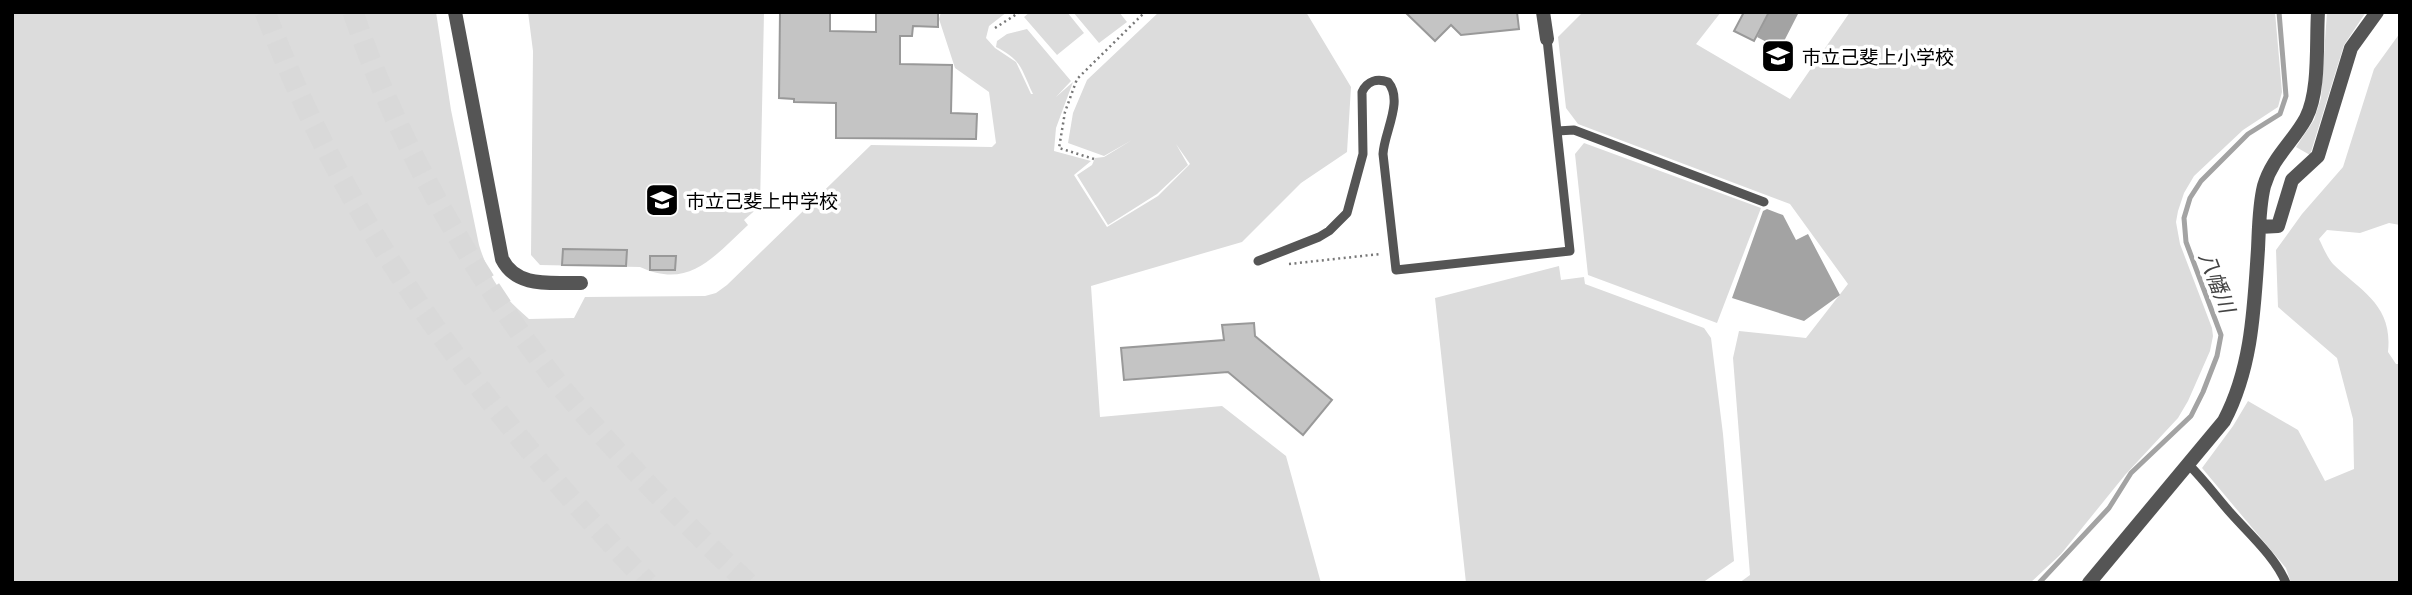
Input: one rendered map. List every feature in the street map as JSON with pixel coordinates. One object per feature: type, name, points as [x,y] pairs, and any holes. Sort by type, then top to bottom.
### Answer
[{"type":"street","points":[[455,12],[502,259],[510,272],[524,281],[582,283]]},
{"type":"street","points":[[1543,12],[1547,39]]},
{"type":"street","points":[[2089,583],[2189,465],[2224,421],[2237,397],[2247,360],[2253,318],[2264,188],[2271,166],[2301,125],[2310,107],[2314,88],[2318,12]]},
{"type":"street","points":[[2259,227],[2278,226],[2281,223],[2292,180],[2318,156],[2351,48],[2377,12]]},
{"type":"lane","points":[[1258,261],[1319,237],[1347,213],[1363,154],[1362,92],[1366,85],[1376,79],[1388,82],[1395,93],[1383,142],[1383,154],[1396,270],[1570,251],[1547,39]]},
{"type":"lane","points":[[1558,131],[1574,131],[1764,202]]},
{"type":"lane","points":[[2189,465],[2248,531],[2280,570],[2286,583]]},
{"type":"path","points":[[995,28],[1020,12]]},
{"type":"path","points":[[1094,159],[1059,148],[1065,112],[1077,79],[1145,12]]},
{"type":"path","points":[[1296,263],[1385,254]]},
{"type":"shaded area","points":[[12,12],[436,12],[451,110],[479,245],[498,286],[529,319],[574,318],[585,297],[705,296],[716,293],[871,145],[992,147],[996,143],[989,92],[955,68],[939,19],[941,12],[1007,12],[989,26],[986,38],[995,48],[1016,62],[1031,94],[1020,66],[1011,56],[996,47],[997,41],[1007,34],[1027,29],[1071,81],[1056,97],[1073,82],[1056,128],[1054,151],[1091,161],[1074,175],[1107,227],[1158,196],[1190,164],[1176,144],[1188,165],[1157,194],[1108,225],[1077,175],[1092,165],[1095,158],[1104,157],[1132,140],[1104,156],[1068,143],[1073,113],[1087,80],[1159,12],[1306,12],[1351,87],[1347,152],[1301,183],[1242,242],[1091,286],[1100,417],[1222,406],[1286,456],[1321,583],[12,583]]},
{"type":"shaded area","points":[[528,12],[764,12],[760,206],[744,220],[748,225],[712,258],[687,272],[673,274],[658,273],[640,267],[540,265],[531,255],[533,51]]},
{"type":"shaded area","points":[[1030,12],[1067,12],[1084,33],[1057,55],[1024,17]]},
{"type":"shaded area","points":[[1073,12],[1119,12],[1127,22],[1099,43]]},
{"type":"shaded area","points":[[1583,12],[1721,12],[1696,44],[1790,99],[1850,12],[2275,12],[2282,92],[2278,107],[2243,130],[2194,176],[2178,211],[2176,222],[2180,244],[2212,328],[2210,351],[2178,418],[2125,475],[2061,554],[2030,583],[1739,583],[1750,575],[1733,358],[1739,331],[1806,338],[1848,284],[1790,204],[1578,124],[1566,108],[1558,37]]},
{"type":"shaded area","points":[[1769,12],[1799,12],[1780,49],[1757,37]]},
{"type":"shaded area","points":[[2327,12],[2366,12],[2344,45],[2310,155],[2296,147],[2314,120],[2321,98]]},
{"type":"shaded area","points":[[2400,33],[2400,225],[2389,223],[2360,233],[2327,230],[2319,239],[2333,264],[2373,301],[2380,311],[2386,322],[2388,352],[2396,364],[2400,364],[2400,583],[2291,583],[2286,568],[2202,468],[2248,401],[2298,430],[2325,481],[2354,469],[2353,419],[2337,358],[2278,307],[2276,250],[2302,214],[2343,167],[2374,69]]},
{"type":"shaded area","points":[[1584,143],[1761,208],[1717,323],[1588,275],[1575,154]]},
{"type":"shaded area","points":[[1767,209],[1783,215],[1796,240],[1808,234],[1840,295],[1804,321],[1732,298],[1763,211]]},
{"type":"shaded area","points":[[1559,266],[1561,280],[1584,277],[1585,284],[1704,328],[1711,338],[1734,561],[1702,583],[1466,583],[1435,298]]},
{"type":"building","points":[[780,12],[830,12],[830,31],[876,32],[876,12],[938,12],[938,27],[913,26],[912,36],[900,36],[900,64],[952,65],[951,113],[977,114],[976,139],[836,138],[836,103],[794,102],[794,99],[779,98]]},
{"type":"building","points":[[1405,12],[1517,12],[1519,29],[1461,35],[1451,25],[1435,41]]},
{"type":"building","points":[[1744,12],[1769,12],[1754,41],[1734,31]]},
{"type":"building","points":[[563,249],[627,250],[626,266],[562,265]]},
{"type":"building","points":[[650,256],[676,256],[675,270],[650,270]]},
{"type":"building","points":[[1254,323],[1255,336],[1332,400],[1303,435],[1228,372],[1124,380],[1121,348],[1224,340],[1222,325]]},
{"type":"waterway","name":"八幡川","points":[[2039,583],[2109,508],[2131,473],[2191,416],[2203,392],[2217,356],[2221,335],[2186,242],[2184,218],[2190,198],[2201,181],[2248,134],[2280,114],[2286,96],[2279,12]]},
{"type":"tunnel","points":[[265,12],[316,129],[384,251],[423,310],[508,424],[600,532],[648,583]]},
{"type":"tunnel","points":[[353,12],[371,61],[415,159],[469,256],[529,346],[628,463],[748,583]]},
{"type":"place","name":"市立己斐上小学校","points":[[1778,56]]},
{"type":"place","name":"市立己斐上中学校","points":[[662,200]]}]
